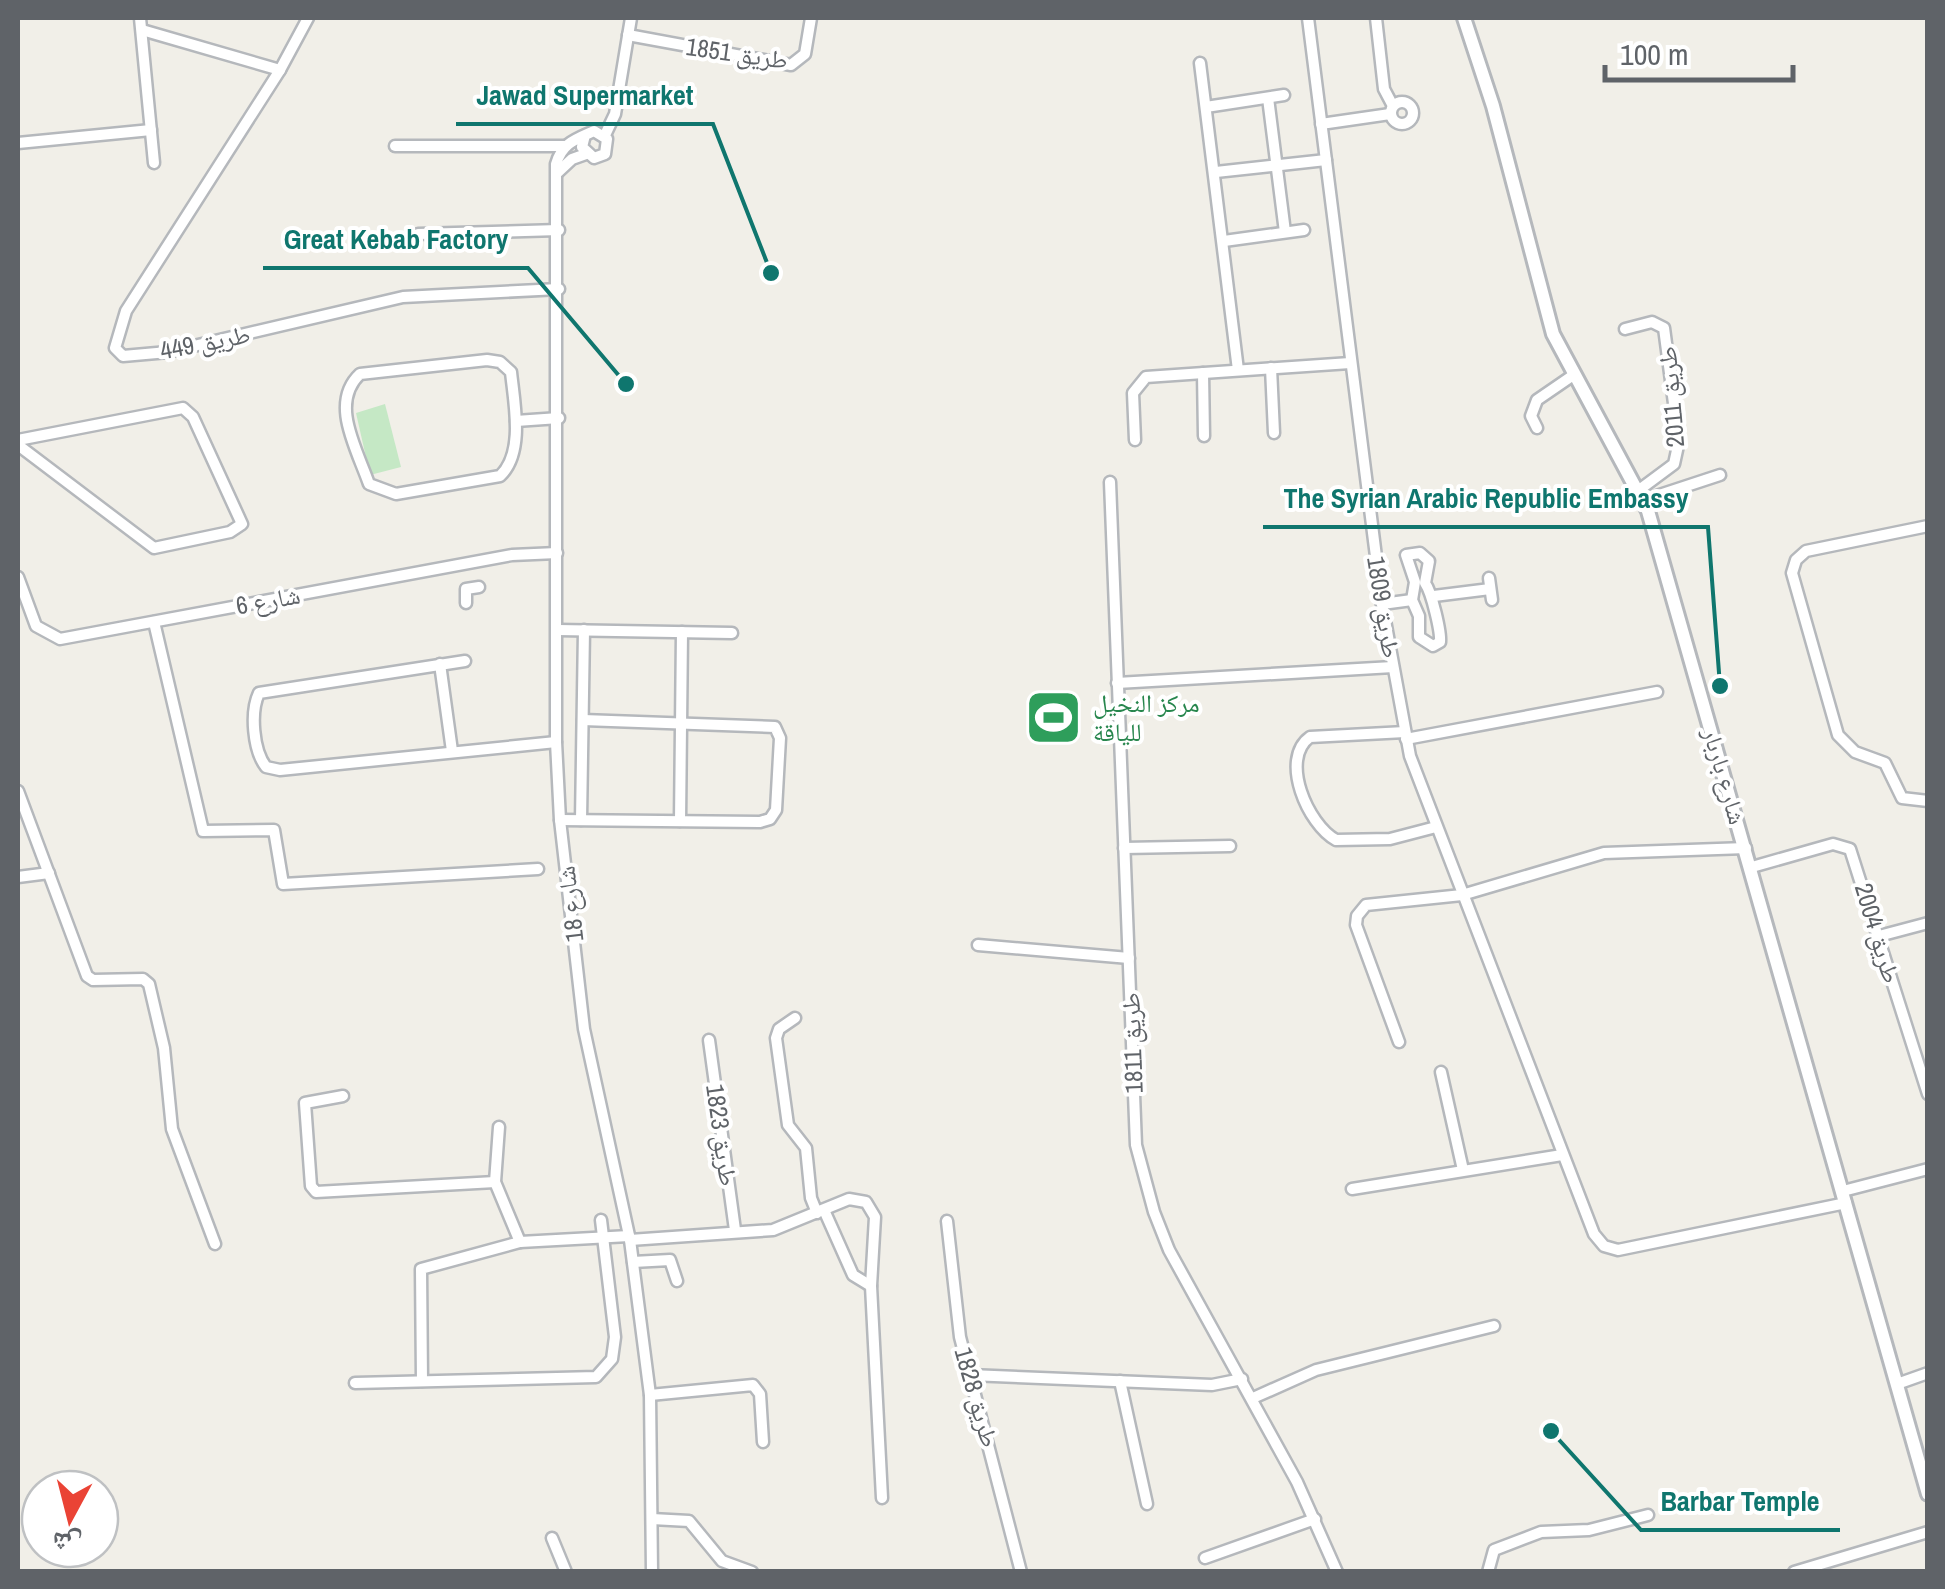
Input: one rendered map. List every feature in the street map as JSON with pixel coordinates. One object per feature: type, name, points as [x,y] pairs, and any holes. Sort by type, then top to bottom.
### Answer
[{"type":"street","points":[[140,18],[154,163]]},
{"type":"street","name":"طريق 449","points":[[308,18],[280,70],[126,311],[116,334],[115,348],[123,356],[168,352],[404,297],[559,290]]},
{"type":"street","points":[[595,134],[608,147],[605,154],[594,158],[582,146],[595,134],[613,122],[631,18]]},
{"type":"street","name":"طريق 1851","points":[[628,35],[790,65],[805,54],[812,18]]},
{"type":"street","name":"طريق 1809","points":[[1308,18],[1382,604],[1405,735],[1462,896],[1596,1239],[1613,1250],[1845,1197],[1928,1169]]},
{"type":"street","points":[[1322,124],[1392,110],[1385,94],[1376,18]]},
{"type":"street","name":"شارع باربار","points":[[1464,18],[1494,106],[1548,319],[1572,376],[1642,495],[1752,867],[1926,1486]]},
{"type":"street","points":[[142,30],[280,70]]},
{"type":"street","points":[[1200,63],[1238,370]]},
{"type":"street","points":[[1206,107],[1284,96]]},
{"type":"street","points":[[1268,98],[1285,232]]},
{"type":"street","points":[[18,143],[151,130]]},
{"type":"street","points":[[395,146],[564,146],[595,134]]},
{"type":"street","name":"شارع 18","points":[[564,146],[556,174],[556,742],[560,820],[584,1029],[629,1238],[650,1395],[652,1572]]},
{"type":"street","points":[[556,174],[572,158],[586,154]]},
{"type":"street","points":[[1216,172],[1326,160]]},
{"type":"street","points":[[418,234],[559,230]]},
{"type":"street","points":[[1224,241],[1304,230]]},
{"type":"street","name":"طريق 2011","points":[[1625,329],[1652,322],[1664,328],[1679,441],[1674,464],[1642,495]]},
{"type":"street","points":[[486,360],[500,362],[511,372],[516,421],[510,461],[500,476],[396,494],[369,484],[343,404],[348,386],[360,374],[486,360]]},
{"type":"street","points":[[1135,440],[1133,394],[1138,384],[1152,376],[1350,363]]},
{"type":"street","points":[[1271,368],[1274,433]]},
{"type":"street","points":[[1203,373],[1204,436]]},
{"type":"street","points":[[1537,428],[1531,416],[1537,400],[1572,376]]},
{"type":"street","points":[[183,408],[193,417],[242,524],[230,532],[154,548],[18,442],[183,408]]},
{"type":"street","points":[[516,421],[558,418]]},
{"type":"street","points":[[1642,495],[1720,475]]},
{"type":"street","name":"طريق 1811","points":[[1110,482],[1136,1144],[1154,1212],[1169,1250],[1254,1398],[1316,1519],[1337,1572]]},
{"type":"street","points":[[1927,801],[1902,798],[1885,763],[1855,752],[1838,735],[1792,573],[1796,560],[1806,550],[1928,526]]},
{"type":"street","name":"شارع 6","points":[[18,576],[36,626],[53,638],[523,554],[557,553]]},
{"type":"street","points":[[1390,558],[1406,555],[1420,554],[1428,558],[1420,581],[1412,600],[1420,619],[1420,639],[1434,646],[1442,638],[1433,618],[1434,596],[1420,581],[1406,555]]},
{"type":"street","points":[[460,565],[466,603]]},
{"type":"street","points":[[466,588],[480,586]]},
{"type":"street","points":[[1434,596],[1490,589]]},
{"type":"street","points":[[1382,604],[1412,600]]},
{"type":"street","points":[[1420,619],[1433,618]]},
{"type":"street","points":[[154,622],[203,830],[274,830],[283,884],[538,869]]},
{"type":"street","points":[[558,630],[732,633]]},
{"type":"street","points":[[582,820],[584,630]]},
{"type":"street","points":[[680,821],[682,632]]},
{"type":"street","points":[[465,661],[258,693],[253,706],[260,758],[266,767],[280,770],[556,742]]},
{"type":"street","points":[[440,664],[452,751]]},
{"type":"street","points":[[1117,682],[1392,667]]},
{"type":"street","points":[[1436,827],[1390,839],[1336,840],[1318,824],[1295,768],[1295,754],[1310,737],[1405,735],[1657,692]]},
{"type":"street","points":[[560,820],[770,819],[776,810],[780,738],[772,725],[582,720]]},
{"type":"street","points":[[18,791],[89,979],[134,978],[150,984],[164,1048],[172,1129],[214,1244]]},
{"type":"street","name":"طريق 2004","points":[[1752,867],[1833,844],[1847,846],[1853,852],[1928,1094]]},
{"type":"street","points":[[1124,848],[1230,846]]},
{"type":"street","points":[[1399,1042],[1356,926],[1357,916],[1371,904],[1462,896],[1587,855],[1746,848]]},
{"type":"street","points":[[18,877],[49,873]]},
{"type":"street","points":[[1879,936],[1928,923]]},
{"type":"street","points":[[978,945],[1128,958]]},
{"type":"street","points":[[795,1018],[778,1029],[776,1038],[788,1125],[806,1148],[810,1198],[852,1275],[871,1286]]},
{"type":"street","name":"طريق 1823","points":[[708,1040],[735,1230]]},
{"type":"street","points":[[1441,1072],[1463,1170]]},
{"type":"street","points":[[343,1096],[305,1103],[311,1186],[316,1192],[495,1182]]},
{"type":"street","points":[[498,1127],[495,1182],[520,1242]]},
{"type":"street","points":[[1352,1189],[1562,1155]]},
{"type":"street","points":[[422,1382],[421,1269],[520,1242],[784,1228],[855,1198],[871,1206],[875,1217],[871,1286],[882,1498]]},
{"type":"street","points":[[355,1383],[596,1378],[612,1359],[615,1338],[602,1220]]},
{"type":"street","name":"طريق 1828","points":[[946,1221],[956,1317],[1021,1572]]},
{"type":"street","points":[[633,1262],[670,1260],[677,1281]]},
{"type":"street","points":[[1254,1398],[1316,1370],[1494,1326]]},
{"type":"street","points":[[1896,1384],[1928,1372]]},
{"type":"street","points":[[970,1375],[1212,1385],[1242,1379]]},
{"type":"street","points":[[1120,1381],[1147,1504]]},
{"type":"street","points":[[650,1395],[753,1385],[760,1394],[763,1442]]},
{"type":"street","points":[[1488,1572],[1494,1550],[1540,1532],[1589,1530],[1648,1516]]},
{"type":"street","points":[[652,1519],[689,1522],[722,1561],[752,1572]]},
{"type":"street","points":[[1204,1558],[1316,1519]]},
{"type":"street","points":[[1794,1572],[1928,1532]]},
{"type":"street","points":[[552,1538],[566,1572]]},
{"type":"green space","points":[[385,404],[401,467],[370,475],[356,413]]},
{"type":"place","name":"Jawad Supermarket","points":[[771,273]]},
{"type":"place","name":"Great Kebab Factory","points":[[626,384]]},
{"type":"place","name":"The Syrian Arabic Republic Embassy","points":[[1720,686]]},
{"type":"place","name":"مركز النخيل للياقة","points":[[1054,717]]},
{"type":"place","name":"Barbar Temple","points":[[1551,1431]]}]
